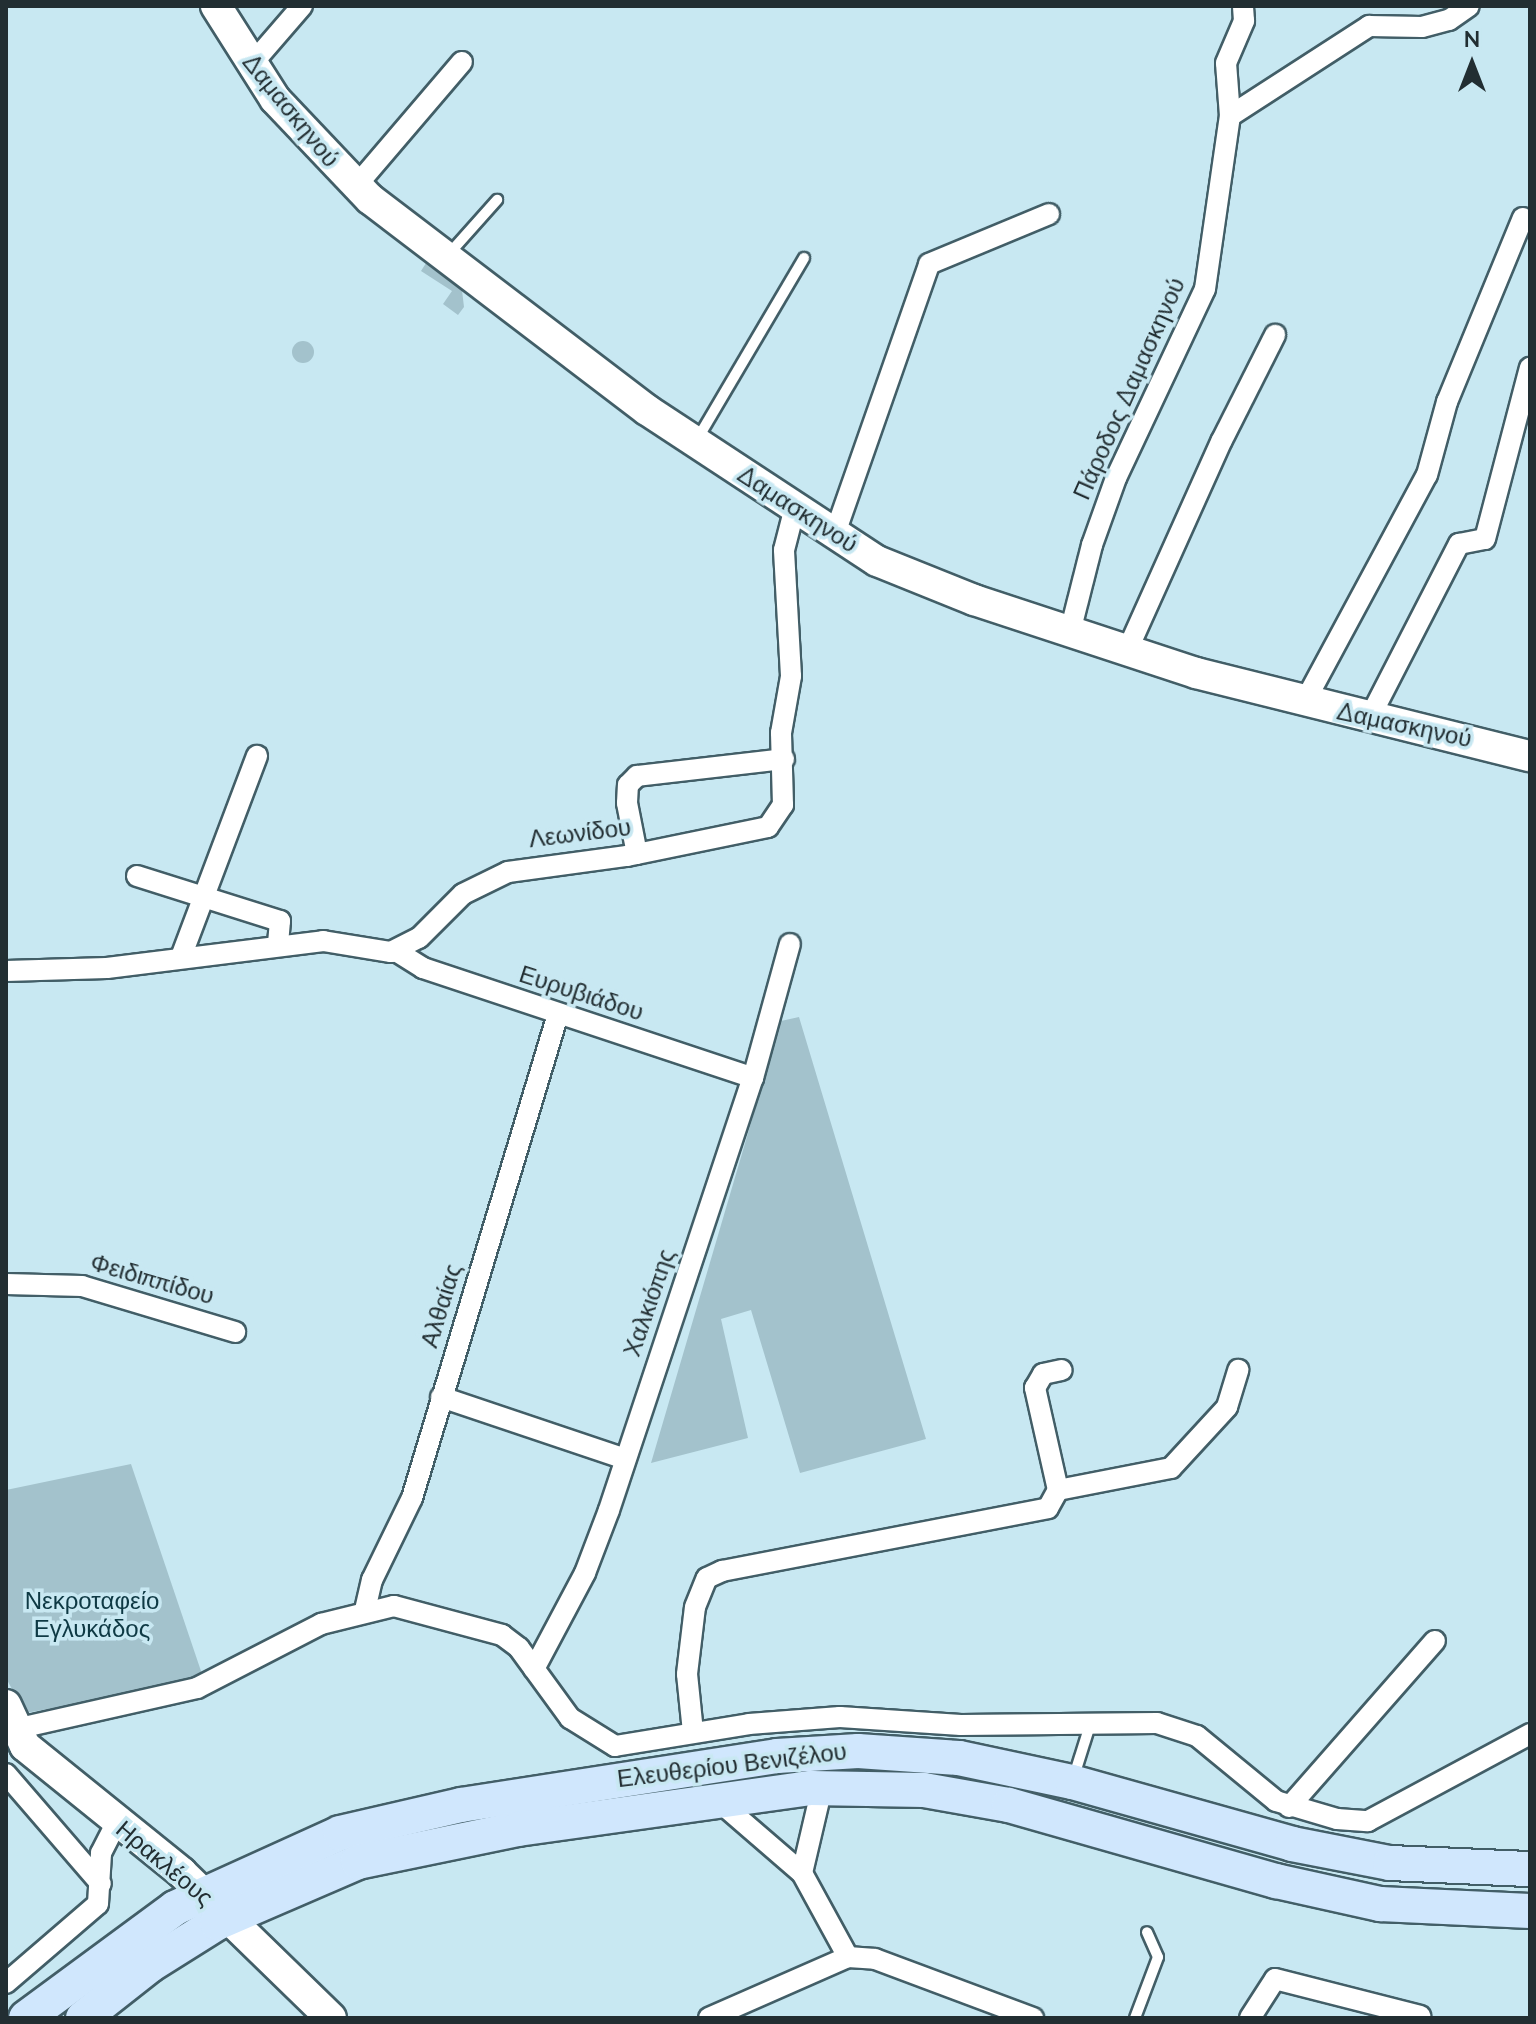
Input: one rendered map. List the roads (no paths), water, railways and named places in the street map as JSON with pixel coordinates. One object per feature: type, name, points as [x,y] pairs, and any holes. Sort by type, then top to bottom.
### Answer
[{"type":"main road","name":"Δαμασκηνού","points":[[216,6],[251,65],[322,154],[356,186],[695,444],[834,536],[914,578],[1127,651],[1304,703],[1530,756]]},
{"type":"main road","name":"Ηρακλέους","points":[[9,1721],[25,1746],[214,1906],[331,2018]]},
{"type":"main road","name":"Ελευθερίου Βενιζέλου","points":[[83,2018],[150,1965],[214,1906],[284,1855],[364,1826],[630,1777],[777,1756],[858,1751],[959,1758],[1072,1782],[1292,1844],[1390,1863],[1530,1869]]},
{"type":"main road","name":"Ελευθερίου Βενιζέλου","points":[[26,2018],[141,1931],[403,1850],[715,1798],[822,1788],[924,1790],[1009,1805],[1357,1900],[1425,1909],[1530,1911]]},
{"type":"street","points":[[251,65],[302,6]]},
{"type":"street","name":"Πάροδος Δαμασκηνού","points":[[1070,632],[1092,545],[1116,478],[1203,296],[1230,116],[1226,63],[1244,21],[1243,6]]},
{"type":"street","points":[[1230,116],[1369,26],[1422,27],[1449,20],[1469,6]]},
{"type":"street","points":[[356,186],[462,62]]},
{"type":"street","points":[[834,536],[929,264],[1049,214]]},
{"type":"street","points":[[1304,703],[1427,475],[1447,402],[1523,218]]},
{"type":"street","points":[[1127,651],[1222,440],[1275,335]]},
{"type":"street","points":[[1369,719],[1459,544],[1485,539],[1521,440],[1530,368]]},
{"type":"street","name":"Λεωνίδου","points":[[396,951],[419,938],[463,894],[496,876],[536,865],[637,854],[768,827],[783,809],[781,729],[791,676],[784,550],[794,511]]},
{"type":"street","points":[[181,957],[257,756]]},
{"type":"street","points":[[637,854],[627,803],[628,785],[637,776],[784,759]]},
{"type":"street","points":[[137,876],[280,921],[278,944]]},
{"type":"street","points":[[6,971],[107,968],[278,944],[336,941],[396,951]]},
{"type":"street","name":"Χαλκιόπης","points":[[534,1669],[590,1561],[753,1078],[790,944]]},
{"type":"street","name":"Ευρυβιάδου","points":[[396,951],[423,968],[753,1078]]},
{"type":"street","name":"Αλθαίας","points":[[365,1610],[372,1580],[405,1517],[558,1014]]},
{"type":"street","name":"Φειδιππίδου","points":[[6,1284],[82,1286],[235,1332]]},
{"type":"street","points":[[693,1732],[687,1674],[692,1627],[698,1597],[711,1575],[1032,1514],[1053,1504],[1058,1490],[1035,1394],[1040,1376],[1062,1370]]},
{"type":"street","points":[[1058,1490],[1171,1468],[1227,1407],[1238,1370]]},
{"type":"street","points":[[441,1397],[625,1459]]},
{"type":"street","points":[[9,1721],[197,1688],[272,1646],[365,1610],[415,1609],[502,1635],[534,1669],[570,1718],[615,1746],[630,1777]]},
{"type":"street","points":[[1289,1807],[1435,1641]]},
{"type":"street","points":[[615,1746],[693,1732],[840,1717],[961,1725],[1178,1727],[1206,1742],[1253,1787],[1289,1807],[1337,1819],[1375,1821],[1428,1786],[1530,1734]]},
{"type":"street","points":[[6,1774],[101,1884]]},
{"type":"street","points":[[802,1873],[822,1788]]},
{"type":"street","points":[[715,1798],[802,1873],[848,1957]]},
{"type":"street","points":[[6,1983],[98,1904],[101,1853],[116,1823]]},
{"type":"street","points":[[709,2018],[848,1957],[875,1959],[1033,2018]]},
{"type":"street","points":[[1250,2018],[1275,1979],[1420,2016]]},
{"type":"lane","points":[[447,257],[497,200]]},
{"type":"lane","points":[[695,444],[804,258]]},
{"type":"lane","points":[[1072,1782],[1090,1725]]},
{"type":"lane","points":[[1135,2018],[1158,1957],[1147,1932]]},
{"type":"park label","name":"Νεκροταφείο Εγλυκάδος","points":[[92,1616]]}]
